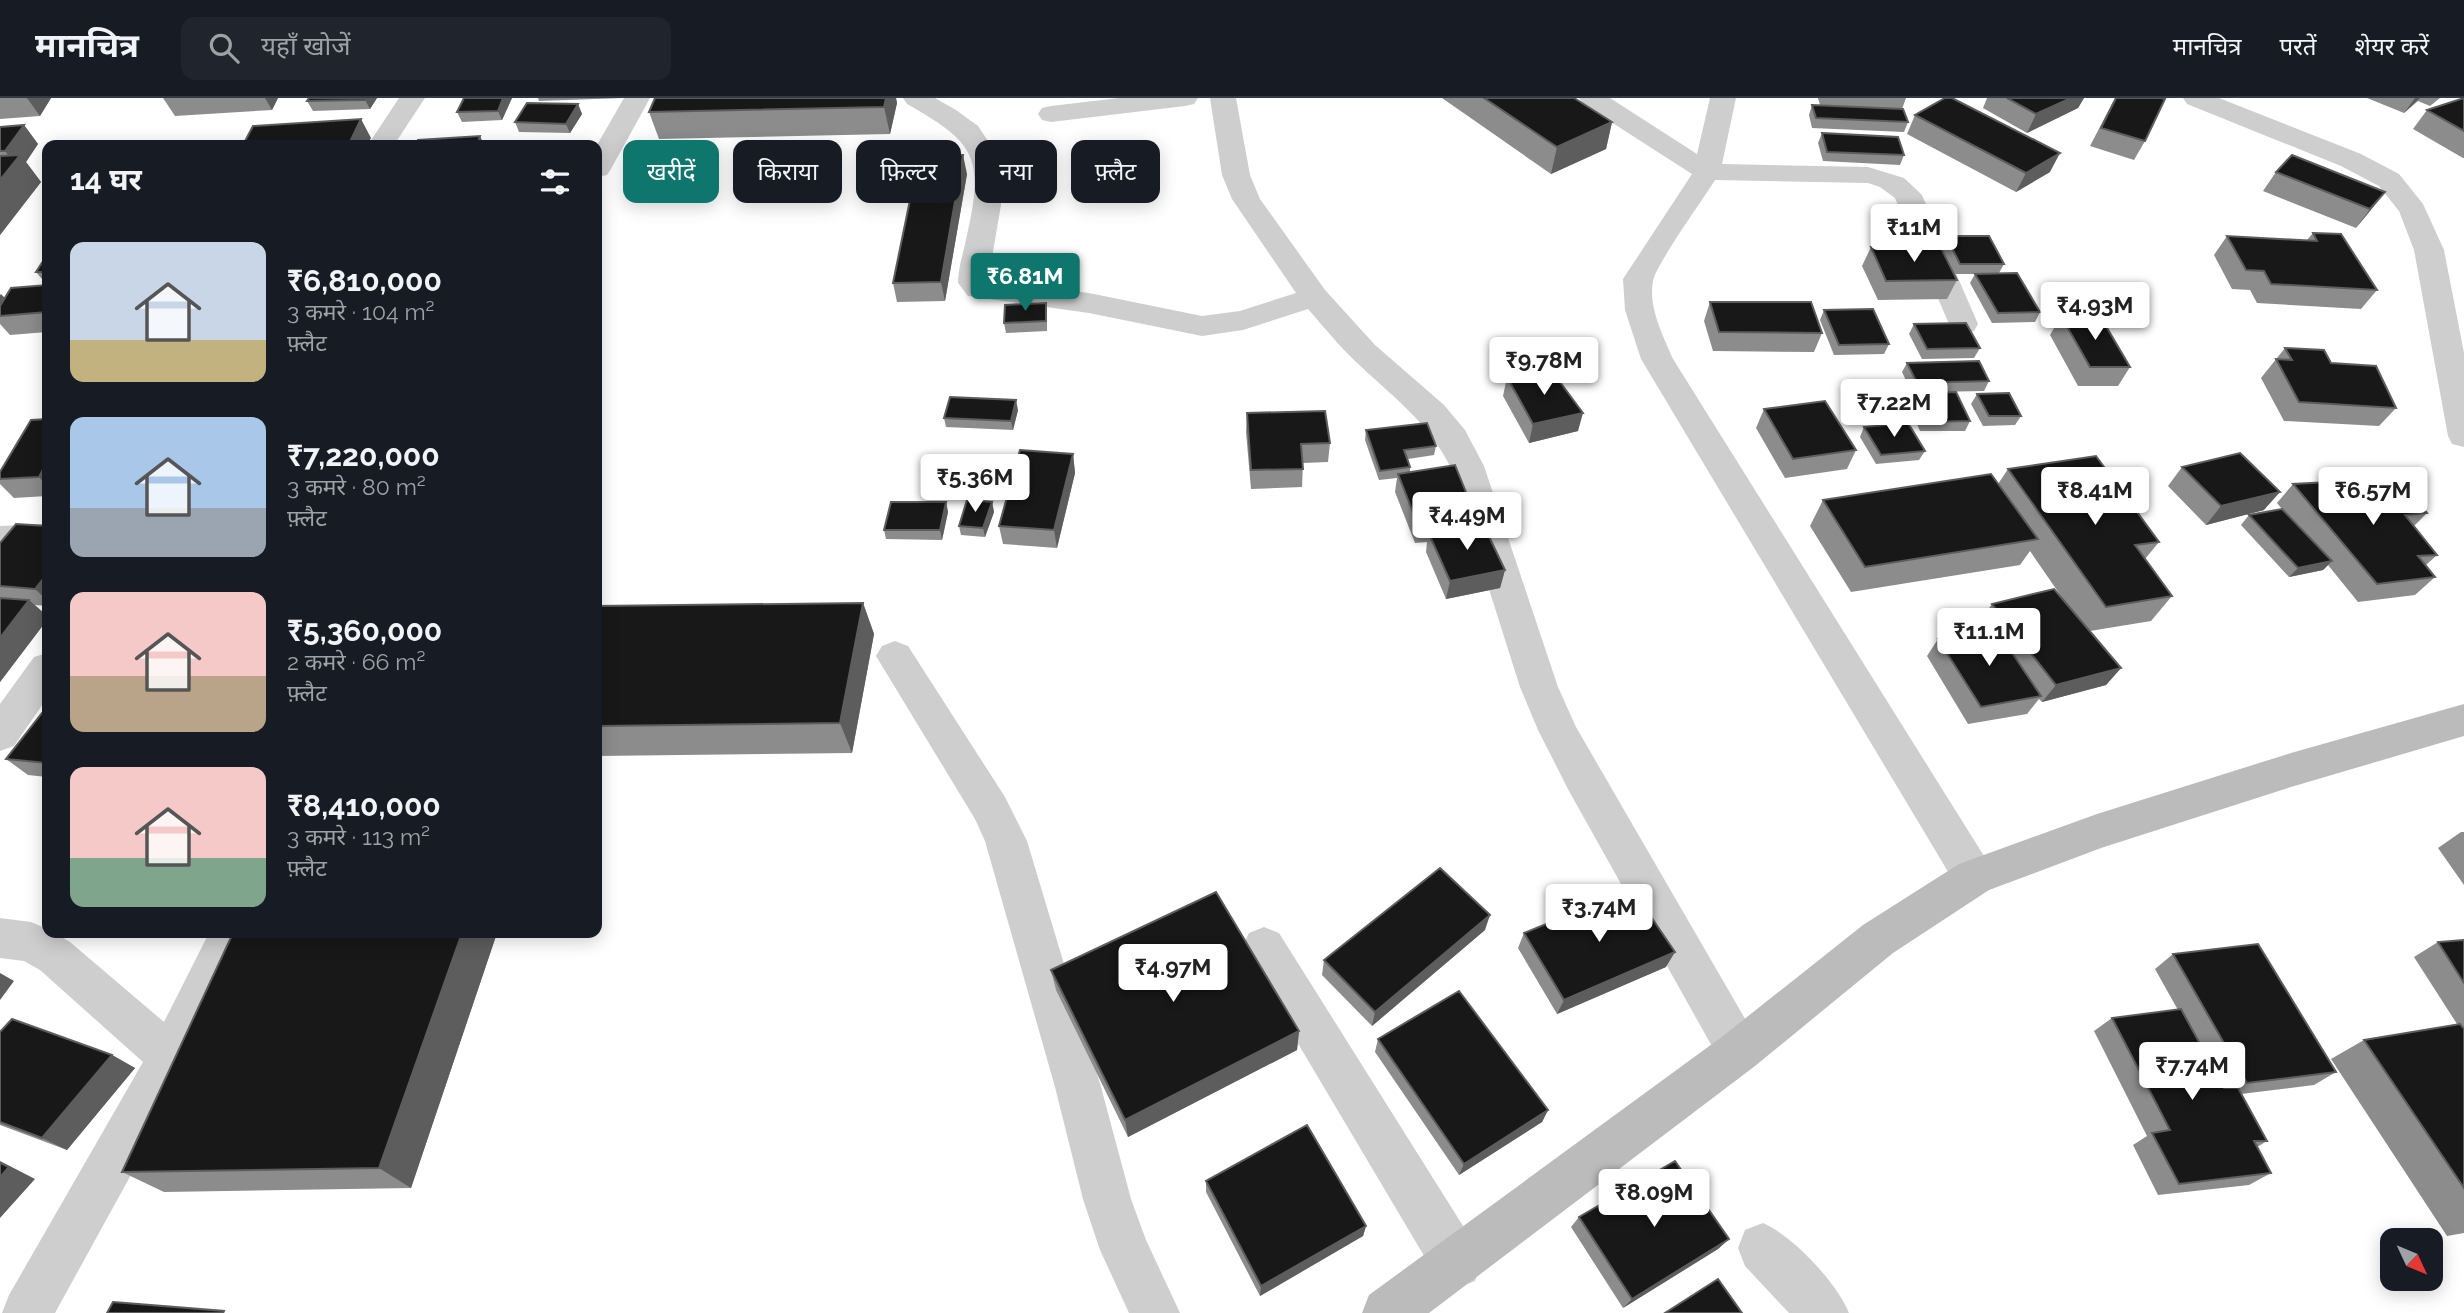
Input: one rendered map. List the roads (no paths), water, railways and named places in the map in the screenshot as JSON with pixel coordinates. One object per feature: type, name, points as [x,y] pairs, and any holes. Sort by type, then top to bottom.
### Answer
[{"type":"street","points":[[385,140],[412,98]]},
{"type":"street","points":[[602,160],[637,98]]},
{"type":"street","points":[[916,98],[960,125],[974,138],[983,155],[988,179],[973,275],[973,283],[979,289],[1088,303],[1202,326],[1243,320],[1314,297]]},
{"type":"street","points":[[1051,114],[1185,98]]},
{"type":"street","points":[[1223,98],[1236,175],[1247,199],[1314,297],[1364,352],[1433,413],[1453,438],[1467,466],[1539,687],[1558,730],[1583,779],[1739,1051]]},
{"type":"street","points":[[1592,98],[1707,172],[1868,175],[1886,178],[1908,195],[1964,324]]},
{"type":"street","points":[[1723,98],[1707,172],[1638,279],[1637,295],[1643,326],[1657,359],[1975,877]]},
{"type":"street","points":[[2196,98],[2351,160],[2389,180],[2413,210],[2429,250],[2464,436]]},
{"type":"street","points":[[0,539],[42,537]]},
{"type":"street","points":[[895,656],[991,808],[1006,841],[1078,1087],[1107,1199],[1125,1250],[1155,1313]]},
{"type":"street","points":[[3,725],[42,674]]},
{"type":"street","points":[[1387,1313],[1739,1051],[1878,939],[1975,877],[2097,832],[2304,766],[2464,720]]},
{"type":"street","points":[[0,938],[31,942],[55,956],[171,1057]]},
{"type":"street","points":[[27,1313],[171,1057],[229,938]]},
{"type":"street","points":[[1264,947],[1457,1263]]},
{"type":"street","points":[[1763,1248],[1824,1313]]}]
